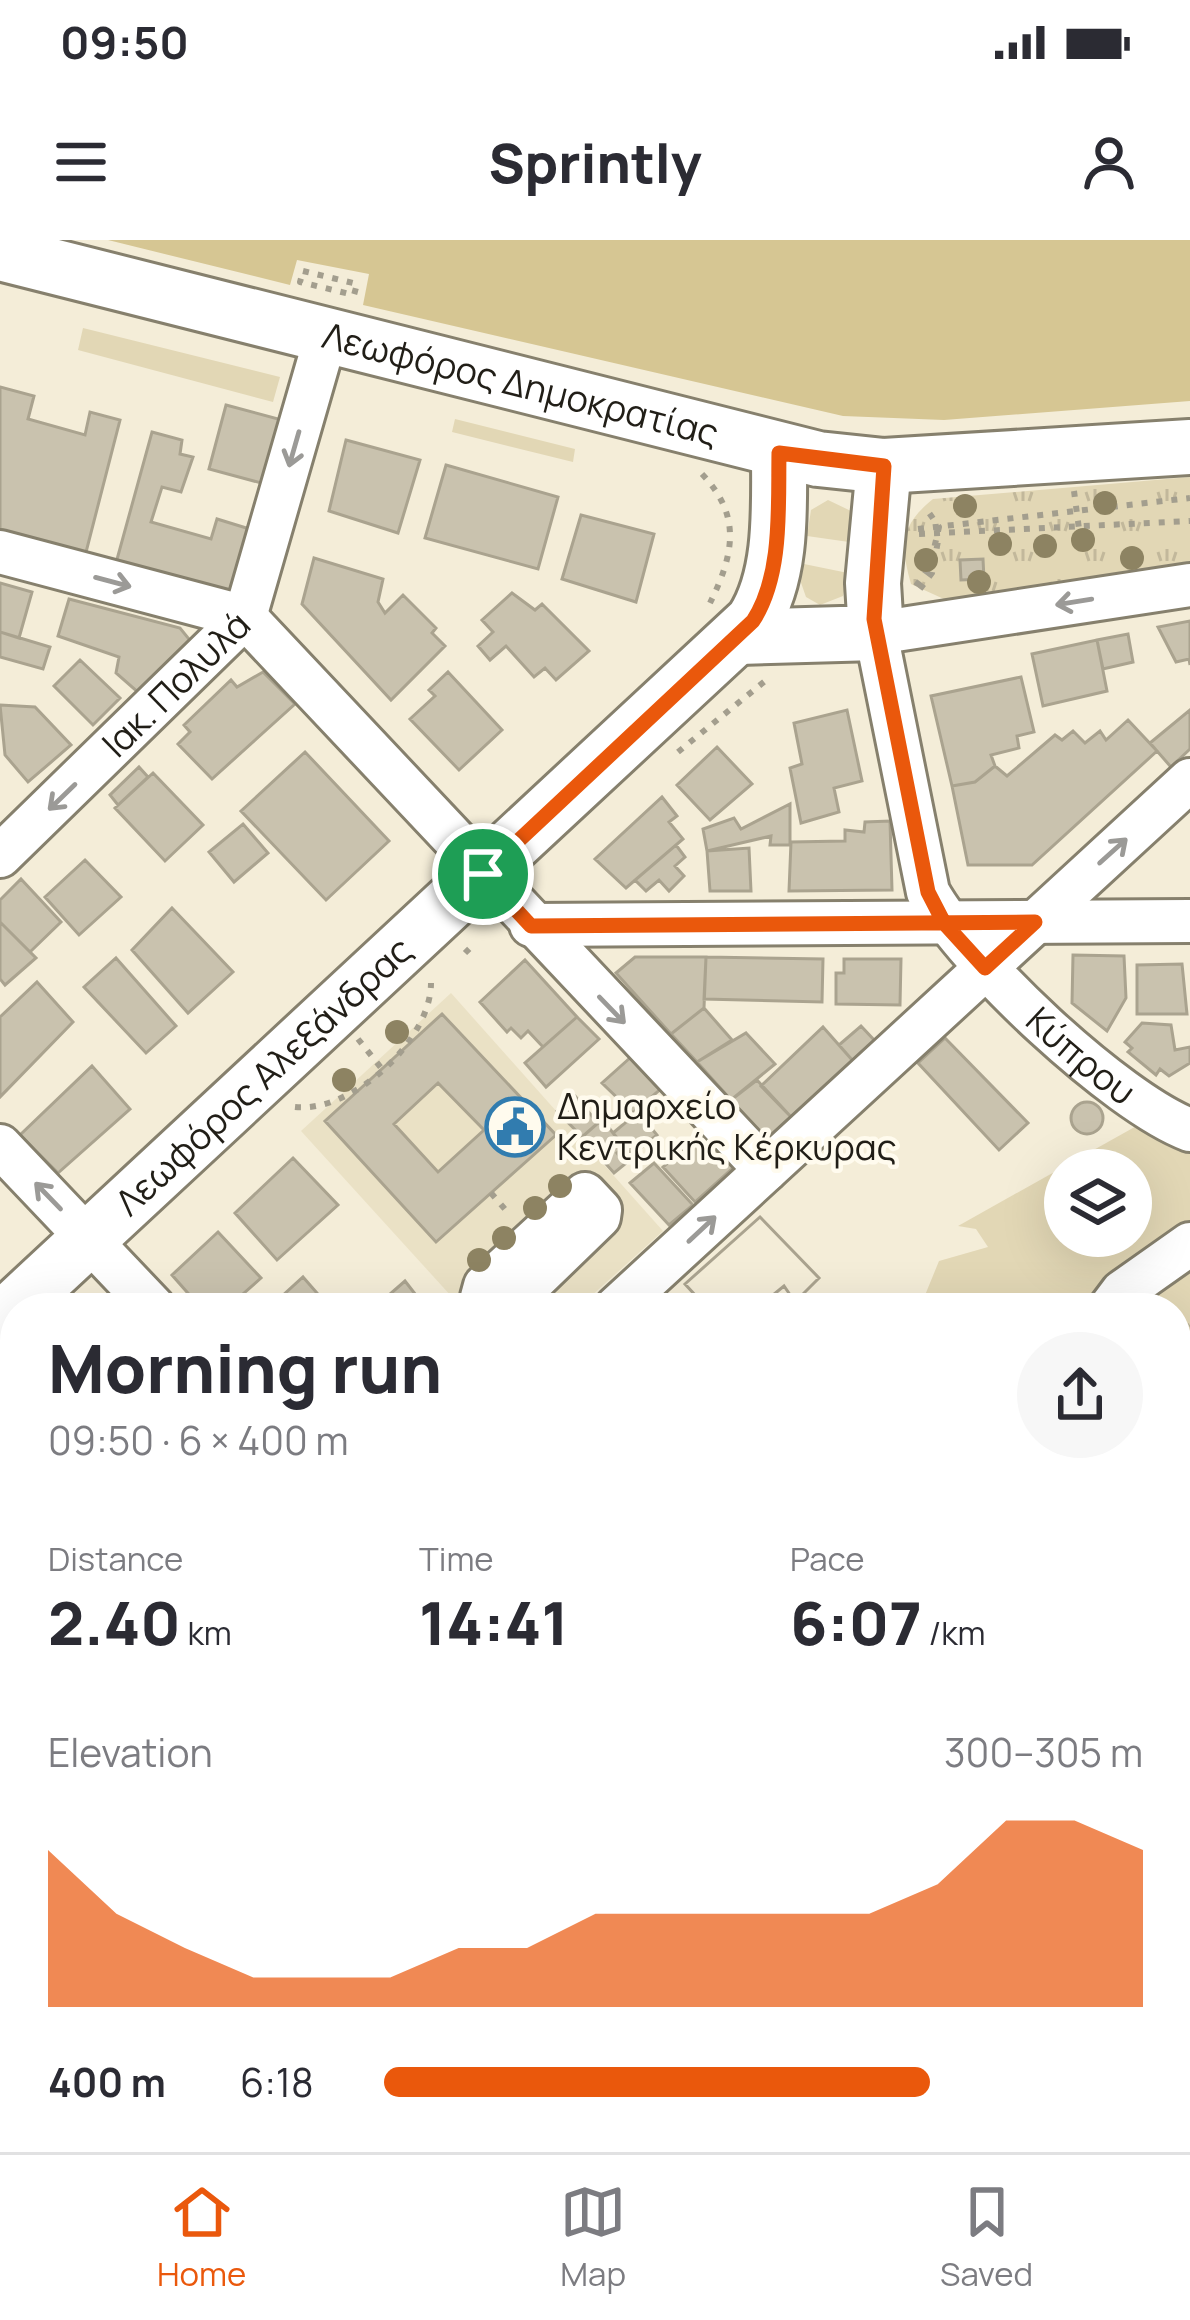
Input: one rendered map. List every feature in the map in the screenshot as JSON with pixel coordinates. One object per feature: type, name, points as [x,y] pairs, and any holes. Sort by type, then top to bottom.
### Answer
[{"type":"main road","name":"Λεωφόρος Δημοκρατίας","points":[[0,253],[326,312],[779,453],[901,481],[1057,459],[1190,447]]},
{"type":"main road","name":"Λεωφόρος Αλεξάνδρας","points":[[30,1293],[739,637],[765,598],[775,545],[779,453]]},
{"type":"main road","points":[[901,481],[873,583],[902,608]]},
{"type":"main road","points":[[739,637],[902,608]]},
{"type":"street","name":"Ιακ. Πολυλά","points":[[0,856],[245,617],[326,312]]},
{"type":"street","points":[[0,552],[245,617],[531,926],[766,1170]]},
{"type":"street","points":[[944,923],[928,892],[902,608],[1190,585]]},
{"type":"street","points":[[632,1293],[1190,780]]},
{"type":"street","points":[[531,926],[1190,921]]},
{"type":"street","name":"Κύπρου","points":[[944,923],[985,968],[1081,1054],[1150,1108],[1190,1130]]},
{"type":"street","points":[[0,1146],[140,1293]]},
{"type":"street","points":[[483,1293],[485,1286],[585,1194],[599,1216],[520,1293]]},
{"type":"street","points":[[1121,1293],[1190,1244]]},
{"type":"path","points":[[303,271],[357,284],[354,295],[326,312],[300,282],[303,271]]},
{"type":"path","points":[[700,472],[722,494],[732,518],[731,547]]},
{"type":"path","points":[[1072,479],[1079,530]]},
{"type":"path","points":[[901,481],[938,529],[956,536],[1190,521]]},
{"type":"path","points":[[904,533],[1190,498]]},
{"type":"path","points":[[902,608],[939,555],[938,529]]},
{"type":"path","points":[[295,1107],[334,1102],[382,1069],[422,1025],[429,1011],[431,983]]},
{"type":"path","points":[[363,1045],[382,1069]]},
{"type":"shaded area","points":[[108,240],[1190,240],[1190,401],[944,420],[843,416],[363,305],[369,274],[297,260],[290,285]]},
{"type":"shaded area","points":[[451,993],[663,1231],[595,1293],[448,1293],[301,1131]]},
{"type":"green space","points":[[83,328],[280,377],[273,402],[78,350]]},
{"type":"green space","points":[[455,419],[575,449],[573,462],[452,432]]},
{"type":"green space","points":[[1190,477],[1190,561],[946,600],[911,584],[906,537],[914,518],[933,499]]},
{"type":"green space","points":[[828,500],[851,511],[849,542],[807,536],[811,510]]},
{"type":"green space","points":[[804,564],[848,573],[843,596],[820,605],[806,597],[799,577]]},
{"type":"green space","points":[[1140,1124],[1190,1152],[1190,1293],[926,1293],[939,1261],[988,1247],[976,1229],[958,1226],[1044,1178],[1044,1257],[1152,1257],[1152,1149],[1095,1149]]},
{"type":"building","points":[[0,387],[34,396],[28,419],[85,435],[90,412],[120,420],[85,556],[0,529]]},
{"type":"building","points":[[226,405],[282,420],[265,484],[209,469]]},
{"type":"building","points":[[152,432],[182,440],[180,454],[193,457],[181,492],[162,487],[151,522],[211,539],[217,519],[253,530],[236,597],[116,563]]},
{"type":"building","points":[[346,440],[420,460],[398,533],[329,511]]},
{"type":"building","points":[[446,465],[558,497],[538,569],[425,538]]},
{"type":"building","points":[[581,515],[654,534],[636,602],[562,579]]},
{"type":"building","points":[[314,558],[383,579],[378,602],[385,613],[403,595],[436,628],[432,633],[445,646],[391,700],[302,604]]},
{"type":"building","points":[[983,559],[984,579],[961,580],[960,560]]},
{"type":"building","points":[[0,583],[32,592],[19,638],[0,632]]},
{"type":"building","points":[[512,593],[535,610],[542,604],[589,651],[556,680],[545,668],[534,677],[506,646],[490,660],[478,646],[493,632],[482,620]]},
{"type":"building","points":[[69,599],[180,628],[193,644],[140,694],[116,673],[119,657],[58,636]]},
{"type":"building","points":[[1190,621],[1190,665],[1189,659],[1176,662],[1158,627]]},
{"type":"building","points":[[0,632],[50,647],[43,669],[0,657]]},
{"type":"building","points":[[1128,634],[1133,662],[1103,669],[1097,640]]},
{"type":"building","points":[[1097,640],[1107,691],[1043,706],[1032,654]]},
{"type":"building","points":[[80,660],[120,698],[93,725],[54,686]]},
{"type":"building","points":[[263,672],[295,704],[212,779],[178,744],[190,732],[184,725],[231,680],[237,687]]},
{"type":"building","points":[[448,672],[502,730],[459,770],[410,719],[435,696],[429,690]]},
{"type":"building","points":[[1021,677],[1034,732],[1017,736],[1019,748],[991,755],[995,766],[975,782],[952,786],[931,696]]},
{"type":"building","points":[[0,705],[35,707],[71,745],[28,782],[5,755]]},
{"type":"building","points":[[847,710],[862,781],[834,788],[839,812],[801,823],[790,768],[802,764],[794,723]]},
{"type":"building","points":[[1190,710],[1190,749],[1171,767],[1150,743]]},
{"type":"building","points":[[1128,720],[1157,751],[1032,865],[968,865],[952,786],[975,782],[995,766],[1007,776],[1055,735],[1062,740],[1073,731],[1085,743],[1100,731],[1106,740]]},
{"type":"building","points":[[717,747],[752,784],[710,820],[677,785]]},
{"type":"building","points":[[305,752],[389,841],[326,900],[241,811]]},
{"type":"building","points":[[139,767],[148,777],[118,805],[110,795]]},
{"type":"building","points":[[153,773],[203,825],[165,861],[115,808]]},
{"type":"building","points":[[662,797],[677,816],[669,822],[683,839],[626,888],[595,859]]},
{"type":"building","points":[[790,804],[790,845],[770,845],[771,836],[707,851],[703,829],[734,818],[741,829]]},
{"type":"building","points":[[890,821],[892,890],[789,891],[791,842],[845,841],[845,830],[864,832],[865,822]]},
{"type":"building","points":[[243,824],[268,853],[234,882],[209,852]]},
{"type":"building","points":[[676,845],[685,857],[675,866],[684,876],[669,891],[659,880],[646,891],[635,880]]},
{"type":"building","points":[[749,848],[751,891],[710,891],[707,851]]},
{"type":"building","points":[[85,860],[121,897],[79,935],[45,897]]},
{"type":"building","points":[[21,879],[61,922],[30,952],[0,922],[0,900]]},
{"type":"building","points":[[172,908],[233,972],[188,1013],[132,950]]},
{"type":"building","points":[[0,922],[36,958],[5,985],[0,979]]},
{"type":"building","points":[[1073,955],[1124,956],[1126,998],[1107,1031],[1072,1003]]},
{"type":"building","points":[[635,957],[706,957],[704,1008],[671,1034],[616,973]]},
{"type":"building","points":[[706,957],[823,959],[822,1002],[704,999]]},
{"type":"building","points":[[116,958],[176,1026],[146,1053],[84,987]]},
{"type":"building","points":[[844,959],[901,959],[900,1005],[836,1004],[836,973],[844,973]]},
{"type":"building","points":[[525,960],[577,1017],[543,1047],[528,1031],[521,1038],[511,1028],[507,1032],[480,1002]]},
{"type":"building","points":[[1182,964],[1187,1014],[1137,1014],[1137,965]]},
{"type":"building","points":[[37,982],[73,1022],[0,1097],[0,1017]]},
{"type":"building","points":[[704,1008],[732,1040],[697,1062],[671,1034]]},
{"type":"building","name":"Δημαρχείο Κεντρικής Κέρκυρας","points":[[442,1014],[556,1135],[436,1242],[325,1121]],"holes":[[[438,1083],[484,1130],[438,1172],[394,1124]]]},
{"type":"building","points":[[577,1017],[599,1039],[546,1087],[525,1063]]},
{"type":"building","points":[[1142,1023],[1171,1025],[1175,1050],[1190,1047],[1190,1063],[1169,1076],[1160,1069],[1156,1075],[1128,1052],[1132,1048],[1125,1042]]},
{"type":"building","points":[[861,1026],[875,1041],[853,1061],[839,1045]]},
{"type":"building","points":[[823,1027],[853,1061],[791,1117],[761,1086]]},
{"type":"building","points":[[746,1033],[775,1064],[731,1100],[697,1062]]},
{"type":"building","points":[[945,1038],[1028,1123],[999,1150],[918,1063]]},
{"type":"building","points":[[631,1057],[662,1088],[633,1113],[602,1083]]},
{"type":"building","points":[[92,1066],[130,1109],[58,1173],[20,1135]]},
{"type":"building","points":[[757,1080],[791,1117],[766,1140],[731,1100]]},
{"type":"building","points":[[575,1096],[598,1123],[582,1137],[557,1111]]},
{"type":"building","points":[[1087,1102],[1098,1107],[1103,1118],[1098,1129],[1087,1134],[1076,1129],[1071,1118],[1076,1107]]},
{"type":"building","points":[[638,1112],[657,1135],[632,1155],[613,1133]]},
{"type":"building","points":[[598,1123],[606,1124],[624,1147],[617,1153],[625,1164],[614,1173],[582,1137]]},
{"type":"building","points":[[703,1132],[735,1166],[695,1202],[663,1167]]},
{"type":"building","points":[[293,1158],[338,1205],[277,1260],[235,1213]]},
{"type":"building","points":[[654,1163],[693,1205],[669,1225],[630,1183]]},
{"type":"building","points":[[760,1217],[819,1278],[804,1293],[789,1293],[784,1286],[775,1293],[693,1293],[685,1284]]},
{"type":"building","points":[[760,1217],[819,1278],[804,1293],[789,1293],[784,1286],[775,1293],[693,1293],[685,1284]]},
{"type":"building","points":[[218,1232],[261,1278],[244,1293],[188,1293],[172,1275]]},
{"type":"building","points":[[303,1277],[317,1293],[285,1293]]},
{"type":"building","points":[[405,1281],[414,1293],[391,1293]]},
{"type":"place","name":"Δημαρχείο Κεντρικής Κέρκυρας","points":[[515,1127]]},
{"type":"route","points":[[483,874],[531,926],[757,925],[944,923],[1035,922],[985,968],[944,923],[928,892],[874,619],[884,466],[779,453],[775,545],[765,598],[753,621],[483,874]]}]
